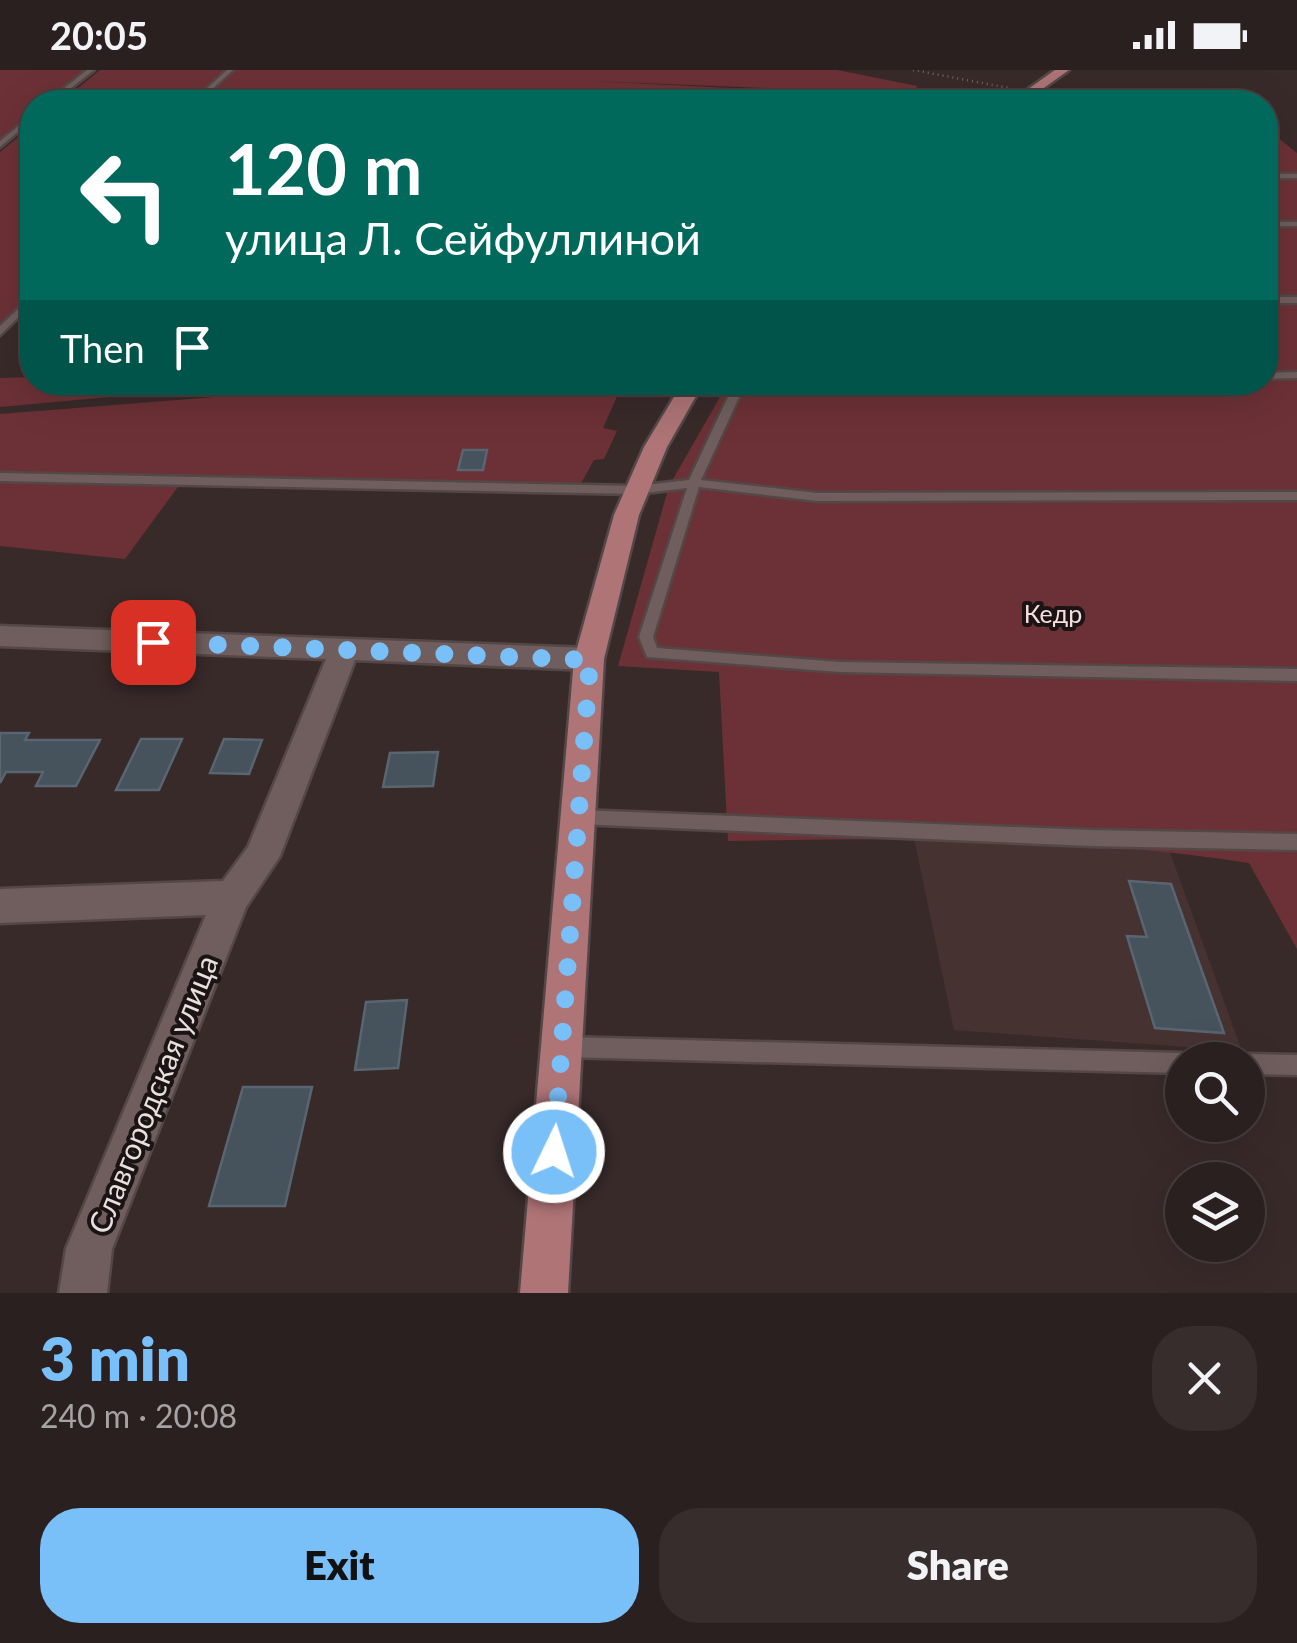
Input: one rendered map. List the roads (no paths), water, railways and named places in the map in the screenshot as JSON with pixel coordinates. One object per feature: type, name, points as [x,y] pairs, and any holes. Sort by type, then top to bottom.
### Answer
[{"type":"main road","points":[[1035,90],[1063,70]]},
{"type":"main road","points":[[544,1293],[590,660],[608,568],[636,490],[685,395]]},
{"type":"street","points":[[0,636],[590,660]]},
{"type":"street","name":"Славгородская улица","points":[[83,1293],[89,1249],[232,898],[262,856],[344,650]]},
{"type":"street","points":[[0,906],[232,898]]},
{"type":"lane","points":[[65,90],[91,70]]},
{"type":"lane","points":[[208,90],[230,70]]},
{"type":"lane","points":[[0,145],[20,128]]},
{"type":"lane","points":[[0,332],[20,311]]},
{"type":"lane","points":[[735,395],[694,483],[646,637],[652,653],[840,667],[1297,675]]},
{"type":"lane","points":[[0,476],[636,490],[694,483],[817,497],[1297,496]]},
{"type":"lane","points":[[578,816],[1091,838],[1297,842]]},
{"type":"lane","points":[[562,1046],[1165,1062]]},
{"type":"lane","points":[[1265,1064],[1297,1065]]},
{"type":"park label","name":"Кедр","points":[[1053,613]]}]
